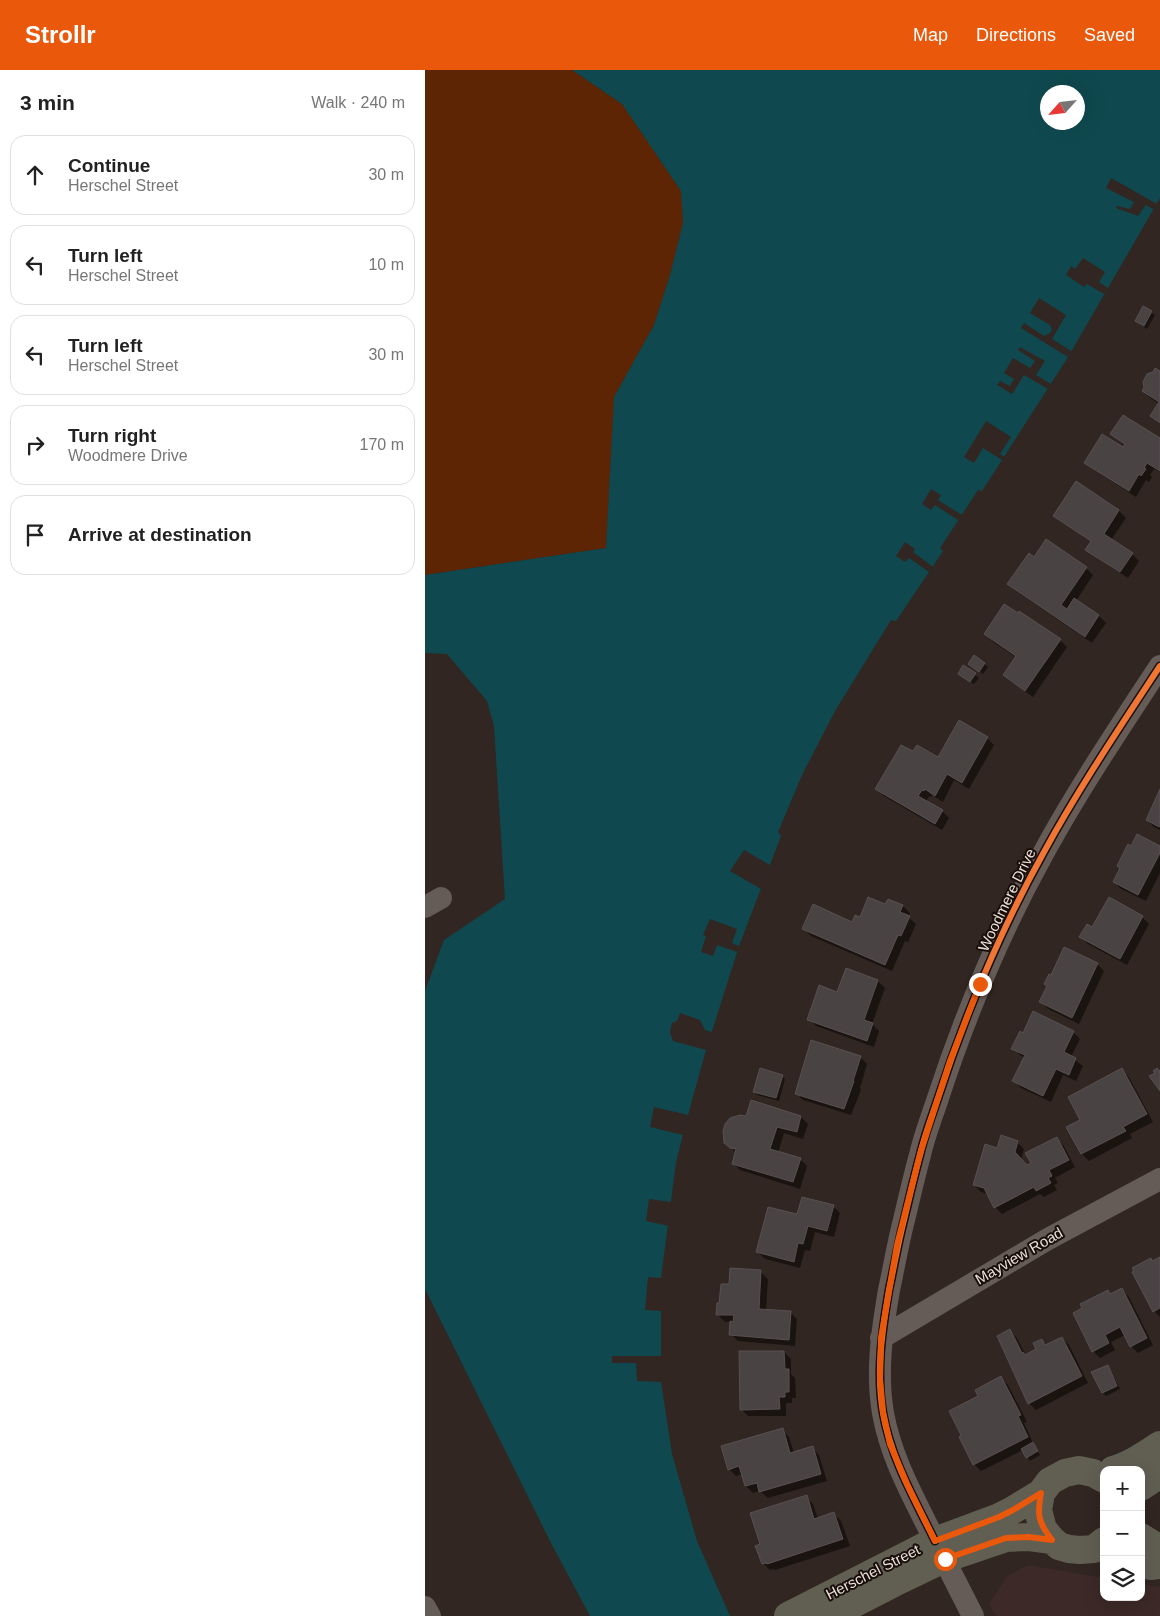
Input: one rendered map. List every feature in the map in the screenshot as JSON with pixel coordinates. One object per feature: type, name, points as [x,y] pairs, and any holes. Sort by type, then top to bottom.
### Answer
[{"type":"main road","points":[[1125,1466],[1160,1445]]},
{"type":"main road","name":"Herschel Street","points":[[837,1615],[940,1550],[1041,1493],[1051,1481],[1065,1473],[1079,1470],[1100,1473]]},
{"type":"main road","points":[[1145,1484],[1160,1474]]},
{"type":"main road","points":[[1041,1493],[1038,1510],[1043,1528],[1052,1540]]},
{"type":"main road","name":"Herschel Street","points":[[788,1616],[940,1550],[1006,1538],[1029,1537],[1052,1540],[1059,1546],[1069,1549],[1080,1550],[1100,1547]]},
{"type":"main road","points":[[1145,1540],[1160,1549]]},
{"type":"main road","points":[[1145,1565],[1160,1565]]},
{"type":"street","name":"Woodmere Drive","points":[[973,1616],[907,1484],[890,1444],[883,1412],[880,1379],[881,1338],[897,1245],[920,1154],[950,1061],[980,984],[1043,853],[1099,758],[1160,666]]},
{"type":"street","name":"Mayview Road","points":[[881,1338],[1048,1239],[1160,1179]]},
{"type":"street","points":[[425,1607],[430,1616]]},
{"type":"shaded area","points":[[425,70],[572,70],[622,104],[681,191],[683,223],[670,275],[654,325],[614,397],[606,548],[425,575]]},
{"type":"shaded area","points":[[1028,1565],[1100,1577],[1100,1601],[1145,1601],[1145,1585],[1160,1587],[1160,1616],[996,1616],[989,1604],[1007,1576]]},
{"type":"water","points":[[572,70],[1160,70],[1160,198],[1068,357],[982,491],[978,490],[940,548],[943,551],[896,621],[891,620],[835,711],[802,775],[778,832],[781,836],[739,946],[706,1050],[676,1162],[661,1278],[661,1382],[672,1454],[697,1541],[730,1616],[590,1616],[551,1543],[425,1289],[425,991],[444,940],[505,899],[494,726],[487,701],[447,654],[425,653],[425,575],[606,548],[614,397],[654,325],[670,275],[683,223],[681,191],[622,104]]},
{"type":"pier","points":[[1111,178],[1157,204],[1153,209],[1146,205],[1138,216],[1116,208],[1117,206],[1130,209],[1134,202],[1106,188]]},
{"type":"pier","points":[[1083,258],[1105,272],[1099,282],[1108,288],[1104,294],[1087,284],[1084,287],[1066,275],[1071,266],[1075,269]]},
{"type":"pier","points":[[1039,298],[1066,315],[1052,339],[1071,351],[1068,357],[1021,328],[1024,323],[1044,336],[1052,330],[1050,325],[1030,313]]},
{"type":"pier","points":[[1020,347],[1045,361],[1036,375],[1051,384],[1048,389],[1024,375],[1012,394],[997,385],[1000,381],[1010,386],[1014,379],[1004,373],[1013,358],[1030,368],[1035,361],[1018,350]]},
{"type":"pier","points":[[986,421],[1011,437],[1000,454],[1005,457],[1002,460],[983,448],[974,463],[964,457]]},
{"type":"pier","points":[[931,489],[941,495],[938,500],[962,515],[958,520],[935,505],[931,510],[922,504]]},
{"type":"pier","points":[[905,542],[915,549],[913,552],[933,567],[929,572],[909,558],[905,562],[896,556]]},
{"type":"pier","points":[[744,850],[770,865],[761,889],[730,871]]},
{"type":"pier","points":[[710,919],[737,929],[732,943],[739,946],[737,952],[717,945],[713,956],[701,952],[706,936],[703,935]]},
{"type":"pier","points":[[680,1013],[700,1020],[705,1030],[712,1032],[706,1050],[673,1041],[670,1032],[672,1023],[677,1021]]},
{"type":"pier","points":[[654,1107],[688,1115],[683,1135],[650,1127]]},
{"type":"pier","points":[[649,1199],[672,1202],[669,1226],[646,1221]]},
{"type":"pier","points":[[648,1277],[661,1278],[661,1311],[645,1310]]},
{"type":"pier","points":[[612,1356],[661,1356],[661,1382],[637,1381],[636,1363],[612,1363]]},
{"type":"building","points":[[1143,306],[1152,311],[1144,326],[1135,321]]},
{"type":"building","points":[[1155,368],[1160,371],[1160,423],[1150,416],[1159,402],[1142,391],[1144,387],[1143,382],[1147,374],[1153,372]]},
{"type":"building","points":[[1123,415],[1160,438],[1160,471],[1147,463],[1144,468],[1146,469],[1141,476],[1139,474],[1129,491],[1084,463],[1102,434],[1123,447],[1125,444],[1110,434]]},
{"type":"building","points":[[1076,481],[1119,510],[1104,534],[1133,553],[1120,572],[1085,550],[1091,541],[1053,516]]},
{"type":"building","points":[[1046,539],[1087,567],[1061,605],[1067,609],[1074,598],[1099,615],[1085,637],[1007,584],[1029,553],[1034,557]]},
{"type":"building","points":[[1004,604],[1018,613],[1019,611],[1061,639],[1025,691],[1003,675],[1016,656],[984,634]]},
{"type":"building","points":[[974,655],[985,663],[979,672],[968,664]]},
{"type":"building","points":[[963,665],[976,673],[970,682],[958,674]]},
{"type":"building","points":[[959,720],[988,737],[962,783],[947,774],[935,796],[925,789],[918,796],[943,810],[935,824],[875,789],[901,745],[913,751],[917,745],[938,757]]},
{"type":"building","points":[[1160,789],[1160,826],[1159,827],[1146,820]]},
{"type":"building","points":[[1137,834],[1160,846],[1160,853],[1138,895],[1113,882],[1120,868],[1117,866],[1128,844],[1131,846]]},
{"type":"building","points":[[868,897],[885,904],[888,899],[903,905],[900,912],[910,916],[901,936],[898,935],[885,965],[802,929],[813,904],[852,922],[855,915],[860,917]]},
{"type":"building","points":[[1109,897],[1143,916],[1120,959],[1079,937],[1087,924],[1092,927]]},
{"type":"building","points":[[1064,947],[1098,963],[1072,1018],[1039,1002],[1047,986],[1044,984],[1049,974],[1051,975]]},
{"type":"building","points":[[846,968],[878,980],[864,1020],[873,1023],[867,1041],[807,1020],[819,985],[837,992]]},
{"type":"building","points":[[1033,1011],[1074,1031],[1064,1052],[1076,1058],[1069,1075],[1056,1069],[1043,1096],[1012,1081],[1025,1055],[1011,1049],[1020,1031],[1023,1033]]},
{"type":"building","points":[[811,1040],[861,1056],[844,1109],[795,1094]]},
{"type":"building","points":[[760,1068],[783,1075],[776,1098],[753,1092]]},
{"type":"building","points":[[1122,1068],[1147,1114],[1123,1127],[1126,1131],[1081,1154],[1066,1127],[1080,1120],[1068,1097]]},
{"type":"building","points":[[1157,1068],[1160,1071],[1160,1091],[1149,1076],[1155,1073],[1153,1071]]},
{"type":"building","points":[[751,1100],[801,1116],[797,1132],[777,1127],[770,1149],[801,1158],[793,1182],[732,1164],[736,1149],[730,1148],[724,1143],[723,1131],[725,1124],[730,1118],[740,1115],[746,1116]]},
{"type":"building","points":[[1001,1135],[1018,1141],[1015,1152],[1027,1165],[1031,1163],[1025,1153],[1057,1137],[1069,1160],[1049,1170],[1052,1176],[1048,1178],[1051,1183],[1036,1191],[1034,1187],[994,1208],[984,1188],[973,1185],[985,1144],[997,1148]]},
{"type":"building","points":[[802,1197],[834,1205],[827,1231],[808,1226],[803,1244],[798,1243],[794,1262],[756,1252],[768,1207],[797,1214]]},
{"type":"building","points":[[1160,1257],[1160,1308],[1153,1312],[1132,1272],[1134,1271],[1132,1268],[1151,1258],[1152,1261]]},
{"type":"building","points":[[730,1268],[761,1270],[759,1309],[791,1311],[789,1340],[729,1335],[730,1321],[733,1322],[734,1315],[716,1315],[721,1284],[729,1284]]},
{"type":"building","points":[[1122,1288],[1147,1338],[1130,1347],[1120,1327],[1105,1335],[1109,1343],[1092,1352],[1073,1313],[1082,1308],[1080,1304],[1108,1290],[1110,1294]]},
{"type":"building","points":[[1010,1329],[1022,1353],[1025,1355],[1036,1349],[1033,1343],[1042,1339],[1045,1345],[1062,1337],[1082,1376],[1028,1404],[997,1336]]},
{"type":"building","points":[[739,1351],[784,1351],[785,1369],[789,1369],[789,1392],[785,1392],[785,1397],[779,1397],[780,1409],[740,1410]]},
{"type":"building","points":[[1108,1365],[1117,1386],[1102,1393],[1091,1372]]},
{"type":"building","points":[[1001,1376],[1021,1415],[1018,1416],[1028,1437],[973,1465],[949,1411],[978,1396],[975,1390]]},
{"type":"building","points":[[783,1428],[790,1453],[813,1446],[821,1474],[759,1492],[757,1483],[745,1486],[739,1466],[728,1470],[721,1446]]},
{"type":"building","points":[[1033,1442],[1038,1451],[1026,1458],[1021,1449]]},
{"type":"building","points":[[807,1495],[814,1519],[834,1512],[843,1539],[762,1564],[755,1546],[760,1544],[750,1513]]},
{"type":"cycle path","points":[[935,1541],[892,1447],[883,1413],[880,1382],[882,1336],[889,1290],[922,1148],[959,1037],[1013,912],[1071,805],[1160,666]]},
{"type":"route","points":[[945,1559],[1006,1538],[1029,1537],[1052,1540],[1043,1528],[1038,1510],[1041,1493],[999,1517],[935,1541],[890,1444],[883,1412],[880,1379],[881,1338],[897,1245],[920,1154],[950,1061],[980,984]]}]
